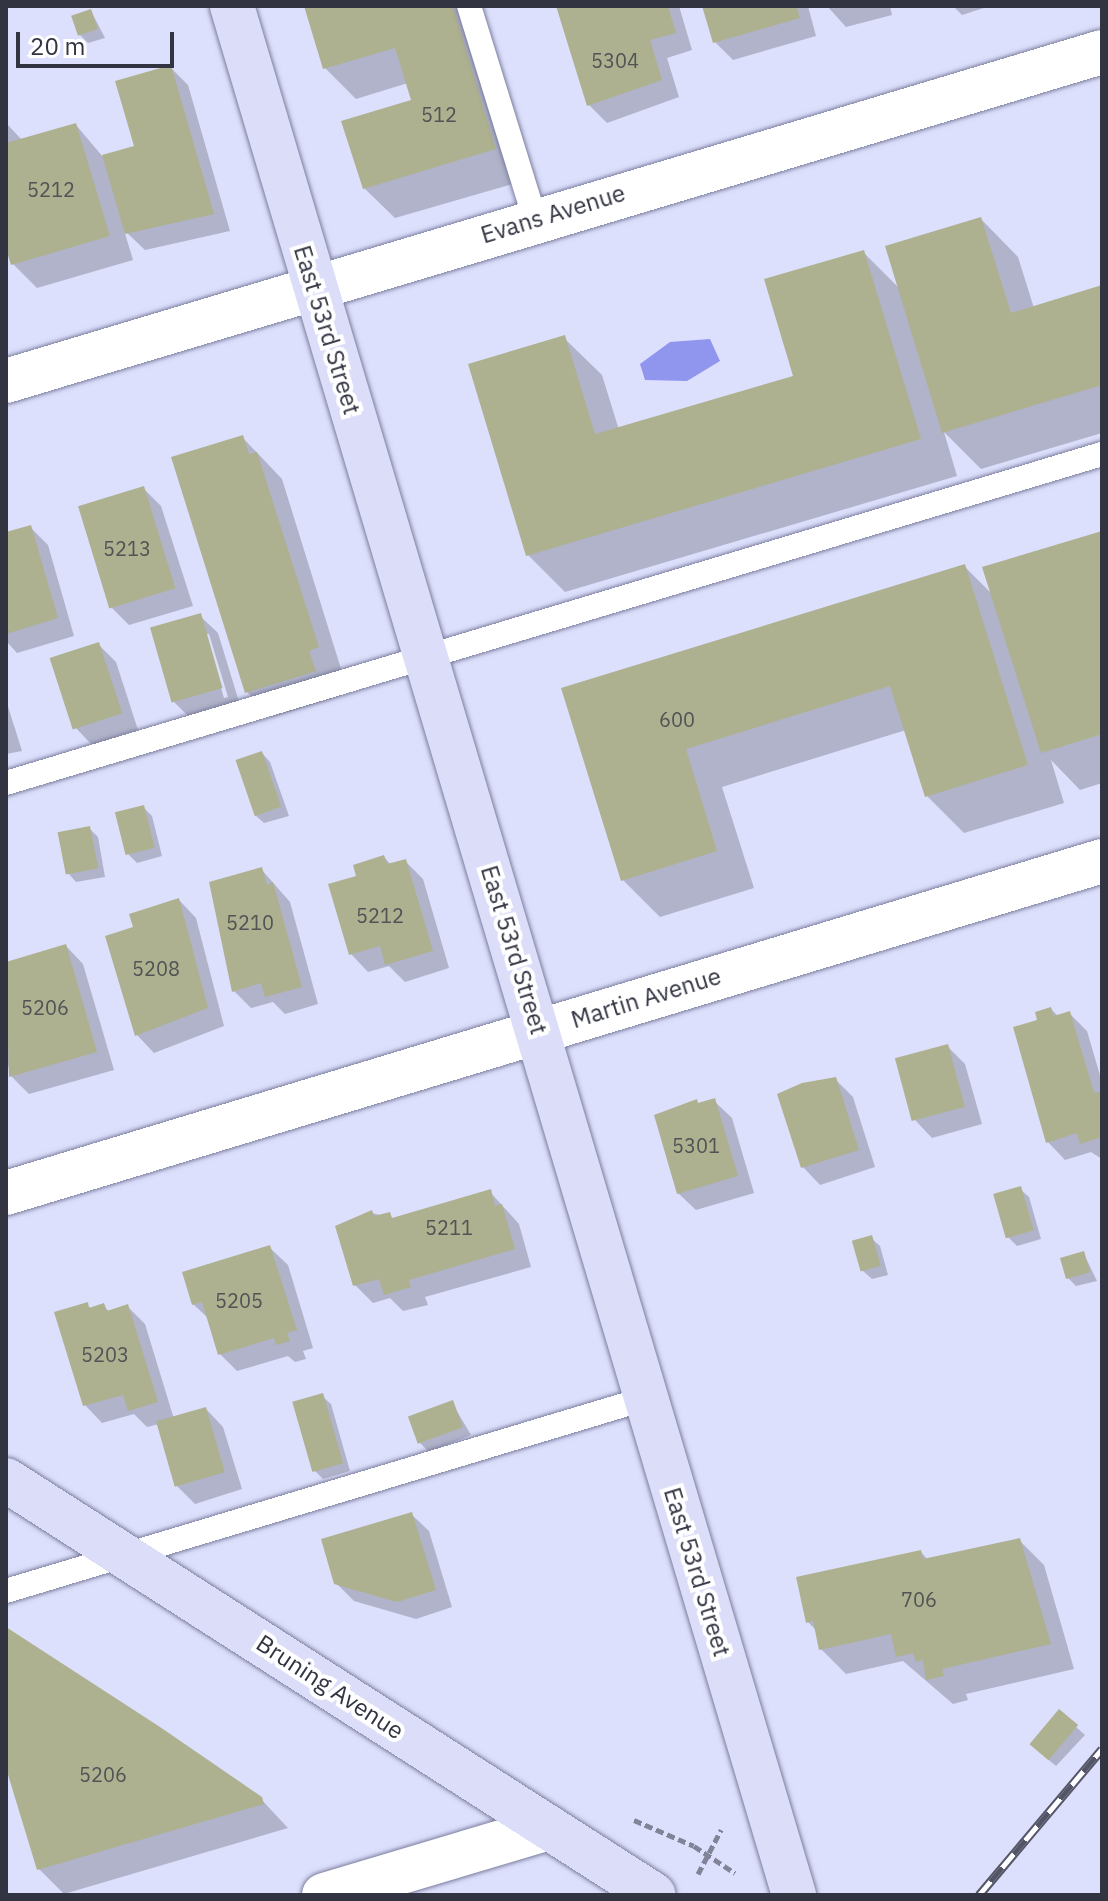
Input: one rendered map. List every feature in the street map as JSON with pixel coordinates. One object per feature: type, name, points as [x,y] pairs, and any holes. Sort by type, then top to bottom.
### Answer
[{"type":"street","name":"East 53rd Street","points":[[232,6],[794,1895]]},
{"type":"street","name":"Evans Avenue","points":[[6,381],[535,219],[1102,52]]},
{"type":"street","name":"Martin Avenue","points":[[6,1193],[1102,861]]},
{"type":"street","name":"Bruning Avenue","points":[[6,1480],[654,1895]]},
{"type":"street","points":[[324,1895],[549,1828]]},
{"type":"lane","points":[[469,6],[535,219]]},
{"type":"lane","points":[[6,783],[1102,454]]},
{"type":"lane","points":[[6,1591],[644,1399]]},
{"type":"water","points":[[710,339],[720,361],[687,381],[645,380],[640,364],[670,342]]},
{"type":"building","points":[[304,6],[453,6],[496,149],[363,189],[341,121],[411,100],[395,48],[323,69]]},
{"type":"building","points":[[556,6],[668,6],[676,33],[650,40],[662,80],[587,106]]},
{"type":"building","points":[[702,6],[796,6],[800,18],[713,43]]},
{"type":"building","points":[[91,9],[98,29],[78,36],[71,16]]},
{"type":"building","points":[[171,65],[214,214],[125,234],[102,155],[134,146],[115,81]]},
{"type":"building","points":[[76,123],[110,236],[11,265],[6,249],[6,143]]},
{"type":"building","points":[[981,217],[1011,313],[1102,285],[1102,385],[942,433],[885,246]]},
{"type":"building","points":[[864,250],[921,439],[526,556],[468,364],[565,335],[595,434],[793,376],[764,279]]},
{"type":"building","points":[[243,435],[249,454],[257,452],[319,647],[309,651],[316,671],[245,693],[171,457]]},
{"type":"building","points":[[144,486],[175,588],[109,608],[78,506]]},
{"type":"building","points":[[31,525],[58,618],[6,634],[6,532]]},
{"type":"building","points":[[1102,531],[1102,734],[1041,753],[982,567]]},
{"type":"building","points":[[965,564],[1028,765],[925,797],[890,686],[686,749],[717,851],[621,881],[561,688]]},
{"type":"building","points":[[201,613],[222,688],[172,703],[150,628]]},
{"type":"building","points":[[99,642],[122,713],[73,729],[50,658]]},
{"type":"building","points":[[262,751],[281,807],[255,816],[236,760]]},
{"type":"building","points":[[144,805],[155,848],[126,855],[115,812]]},
{"type":"building","points":[[90,826],[98,868],[66,875],[58,832]]},
{"type":"building","points":[[384,855],[387,864],[406,859],[433,951],[385,965],[380,946],[349,955],[328,884],[356,876],[353,865]]},
{"type":"building","points":[[262,867],[267,885],[273,882],[302,987],[265,997],[261,983],[232,992],[209,882]]},
{"type":"building","points":[[179,898],[208,1008],[135,1036],[105,936],[133,927],[129,914]]},
{"type":"building","points":[[66,944],[97,1052],[9,1077],[6,962]]},
{"type":"building","points":[[1051,1007],[1054,1016],[1070,1011],[1094,1093],[1102,1091],[1102,1137],[1080,1144],[1077,1133],[1046,1143],[1013,1027],[1037,1020],[1035,1012]]},
{"type":"building","points":[[948,1044],[965,1107],[912,1121],[895,1058]]},
{"type":"building","points":[[836,1077],[859,1150],[801,1168],[777,1094],[802,1083]]},
{"type":"building","points":[[715,1098],[738,1176],[677,1194],[654,1115],[697,1099],[698,1103]]},
{"type":"building","points":[[1021,1186],[1034,1230],[1006,1238],[993,1194]]},
{"type":"building","points":[[491,1189],[495,1206],[502,1204],[515,1249],[409,1280],[411,1287],[384,1295],[379,1279],[353,1286],[335,1226],[372,1210],[374,1216],[390,1212],[392,1218]]},
{"type":"building","points":[[872,1235],[881,1266],[861,1272],[852,1241]]},
{"type":"building","points":[[270,1245],[297,1330],[287,1333],[290,1341],[276,1345],[274,1338],[218,1355],[202,1302],[192,1305],[182,1272]]},
{"type":"building","points":[[1084,1251],[1090,1272],[1066,1279],[1060,1258]]},
{"type":"building","points":[[88,1302],[89,1308],[104,1303],[107,1311],[128,1304],[158,1402],[128,1411],[123,1395],[83,1406],[54,1312]]},
{"type":"building","points":[[323,1393],[343,1463],[312,1472],[292,1402]]},
{"type":"building","points":[[453,1400],[463,1427],[418,1444],[408,1416]]},
{"type":"building","points":[[206,1407],[225,1472],[175,1487],[156,1421]]},
{"type":"building","points":[[412,1512],[436,1590],[397,1602],[334,1584],[321,1539]]},
{"type":"building","points":[[1020,1538],[1051,1644],[942,1669],[944,1676],[926,1680],[923,1660],[916,1662],[913,1653],[896,1657],[891,1634],[819,1650],[813,1621],[806,1623],[796,1577],[921,1550],[923,1559]]},
{"type":"building","points":[[6,1627],[160,1727],[262,1797],[264,1804],[37,1870],[6,1768]]},
{"type":"building","points":[[1059,1709],[1078,1725],[1049,1760],[1029,1744]]},
{"type":"railway","points":[[979,1895],[1102,1749]]}]
